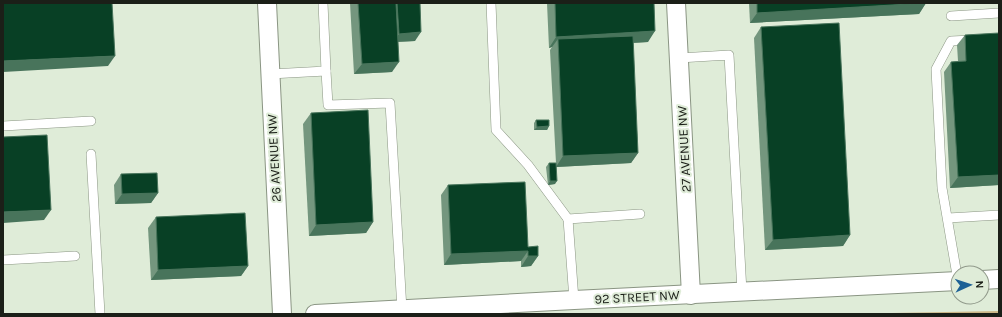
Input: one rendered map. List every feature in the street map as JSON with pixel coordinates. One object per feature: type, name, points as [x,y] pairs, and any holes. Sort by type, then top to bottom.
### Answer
[{"type":"street","name":"26 AVENUE NW","points":[[267,3],[282,314]]},
{"type":"street","name":"27 AVENUE NW","points":[[676,3],[691,295]]},
{"type":"street","name":"92 STREET NW","points":[[315,314],[950,281]]},
{"type":"lane","points":[[323,3],[328,105],[390,103],[402,310]]},
{"type":"lane","points":[[491,3],[496,130],[528,165],[568,219],[574,300]]},
{"type":"lane","points":[[951,16],[999,13]]},
{"type":"lane","points":[[955,265],[942,188],[936,69],[951,41],[983,39]]},
{"type":"lane","points":[[679,58],[729,55],[742,292]]},
{"type":"lane","points":[[270,74],[326,71]]},
{"type":"lane","points":[[3,126],[92,121]]},
{"type":"lane","points":[[91,154],[100,314]]},
{"type":"lane","points":[[568,219],[640,214]]},
{"type":"lane","points":[[948,218],[999,215]]},
{"type":"lane","points":[[3,260],[75,256]]},
{"type":"shaded area","points":[[999,311],[999,314],[838,314]]},
{"type":"building","points":[[3,3],[112,3],[115,56],[3,61]]},
{"type":"building","points":[[358,3],[396,3],[399,62],[362,64]]},
{"type":"building","points":[[397,3],[420,3],[421,32],[399,34]]},
{"type":"building","points":[[555,3],[654,3],[655,31],[556,37]]},
{"type":"building","points":[[757,3],[926,3],[757,13]]},
{"type":"building","points":[[839,23],[850,235],[773,240],[761,27]]},
{"type":"building","points":[[999,33],[999,175],[958,177],[951,62],[966,61],[965,35]]},
{"type":"building","points":[[633,36],[638,153],[563,156],[558,39]]},
{"type":"building","points":[[368,110],[373,222],[316,225],[311,113]]},
{"type":"building","points":[[536,120],[549,120],[549,126],[537,127]]},
{"type":"building","points":[[47,135],[51,210],[3,212],[3,137]]},
{"type":"building","points":[[549,163],[556,163],[557,181],[550,181]]},
{"type":"building","points":[[157,173],[158,193],[122,194],[121,174]]},
{"type":"building","points":[[525,182],[528,247],[538,246],[538,256],[528,256],[528,251],[451,254],[448,185]]},
{"type":"building","points":[[245,213],[248,266],[158,270],[156,217]]}]
